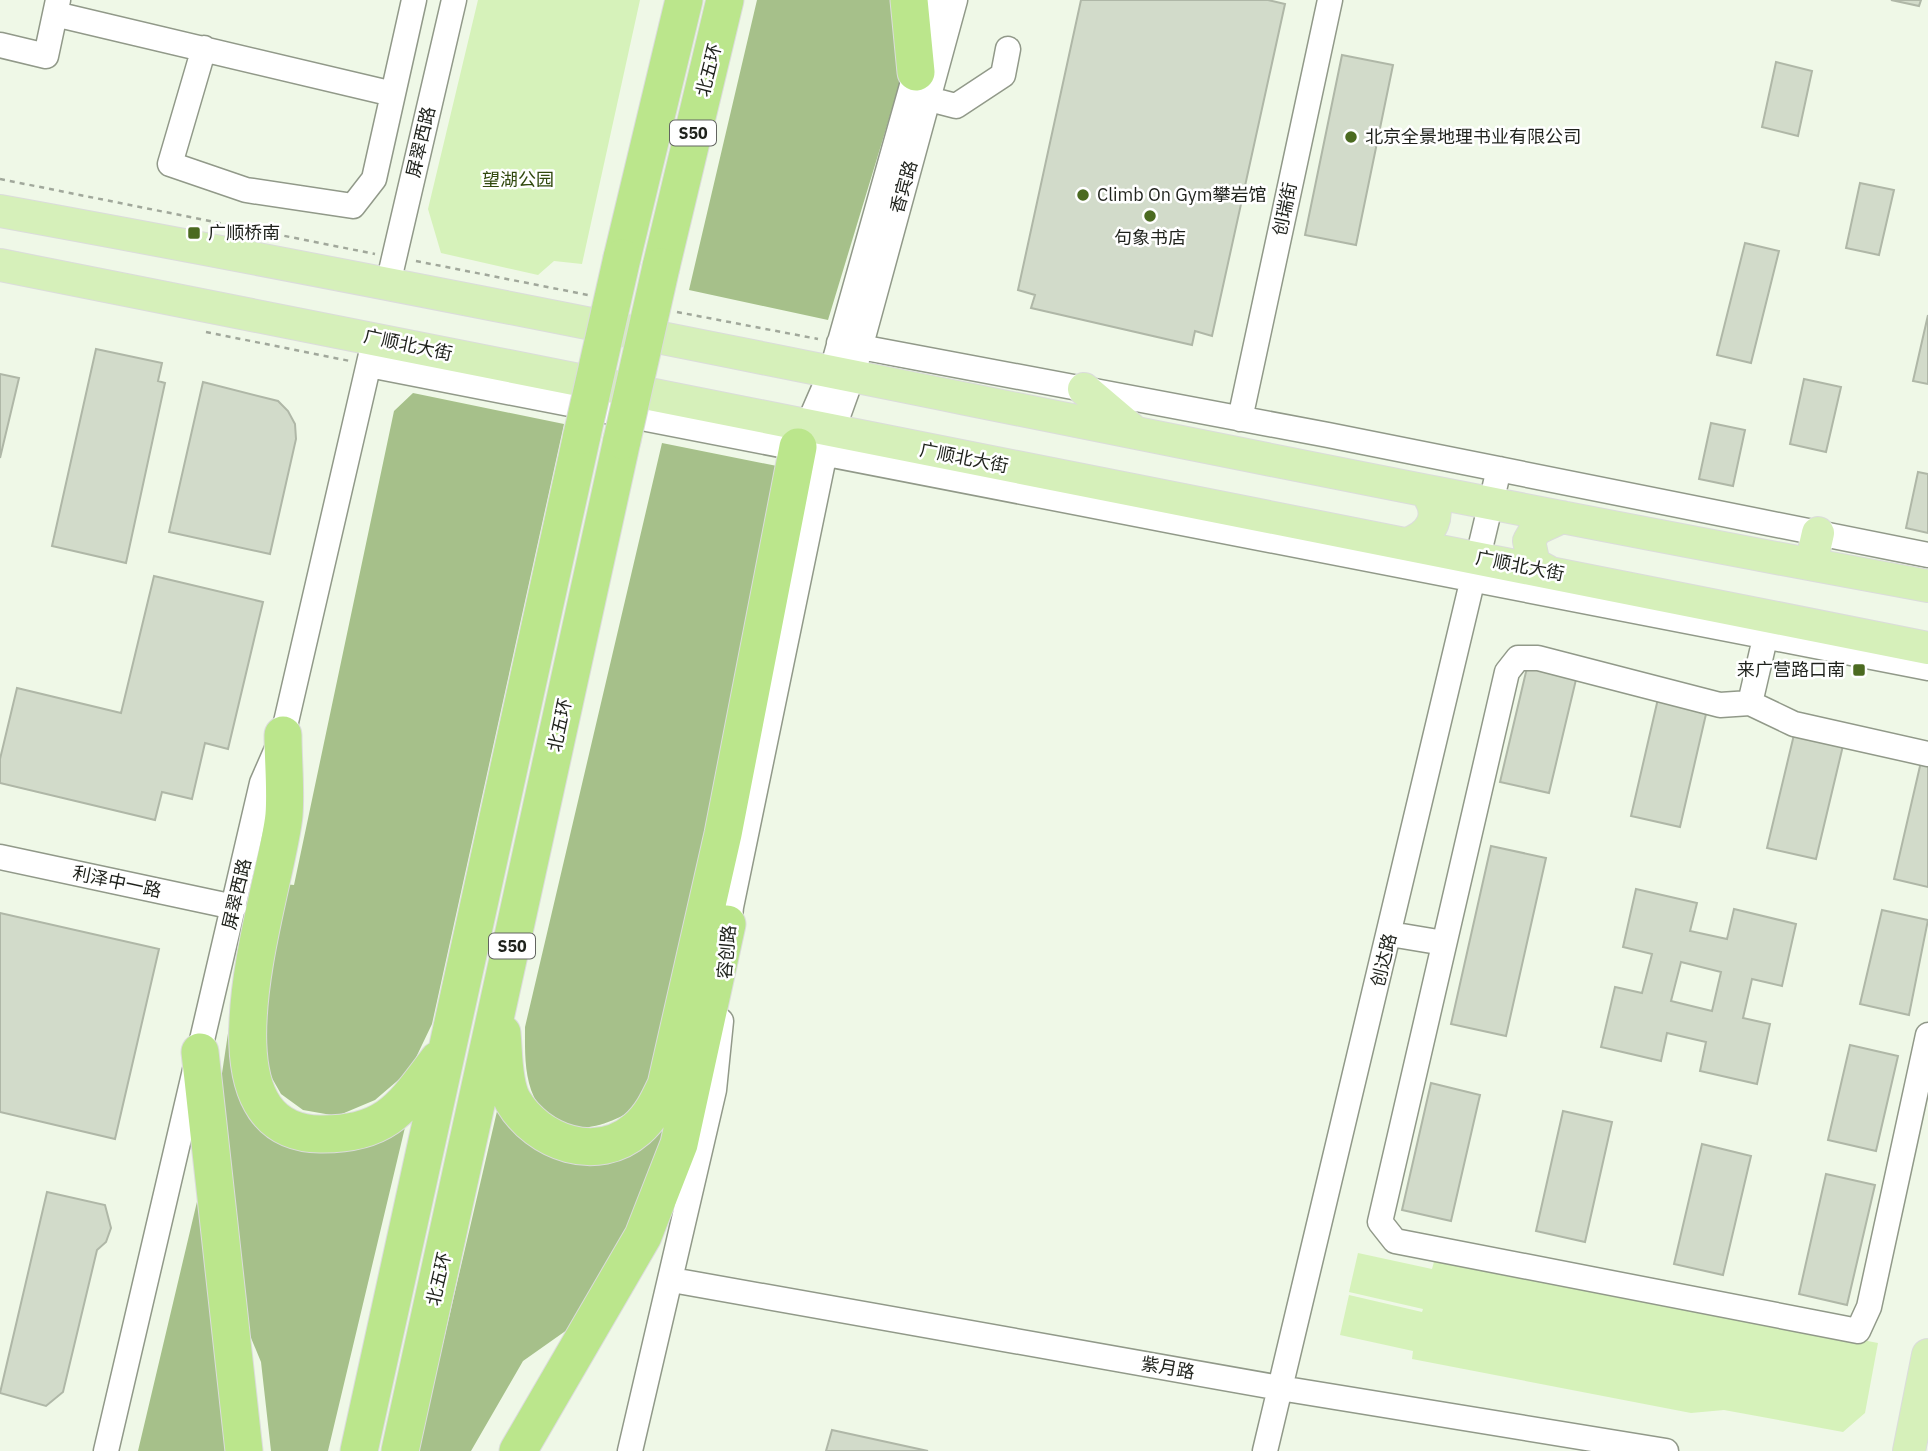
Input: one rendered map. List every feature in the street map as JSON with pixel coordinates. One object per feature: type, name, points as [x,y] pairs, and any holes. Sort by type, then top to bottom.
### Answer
[{"type":"highway","name":"S50","points":[[359,1451],[582,435],[684,0]]},
{"type":"highway","name":"北五环","points":[[400,1451],[622,440],[725,0]]},
{"type":"highway","points":[[909,0],[922,85]]},
{"type":"highway","points":[[500,1004],[511,1099],[528,1120],[548,1137],[569,1145],[593,1147],[613,1142],[636,1131],[654,1110],[666,1085],[816,440]]},
{"type":"highway","points":[[283,735],[284,816],[257,953],[247,1034],[247,1063],[256,1093],[267,1111],[284,1124],[315,1134],[350,1133],[378,1124],[402,1108],[445,1051]]},
{"type":"highway","points":[[518,1451],[643,1236],[657,1202],[679,1144],[731,907]]},
{"type":"highway","points":[[200,1052],[244,1451]]},
{"type":"main road","points":[[0,211],[391,271],[846,358],[1132,430],[1426,492],[1928,586]]},
{"type":"main road","name":"广顺北大街","points":[[0,265],[372,352],[816,440],[1180,500],[1407,544],[1475,569],[1547,571],[1699,603],[1767,627],[1928,648]]},
{"type":"main road","points":[[1084,389],[1132,430]]},
{"type":"main road","points":[[1407,544],[1420,539],[1434,525],[1436,509],[1426,492]]},
{"type":"main road","points":[[1180,500],[1218,529]]},
{"type":"main road","points":[[1547,571],[1534,564],[1529,541],[1536,529],[1562,517]]},
{"type":"main road","points":[[1811,564],[1818,533]]},
{"type":"main road","points":[[1699,603],[1725,629]]},
{"type":"main road","points":[[1909,1451],[1928,1354]]},
{"type":"street","points":[[204,48],[170,164],[246,190],[353,206],[374,178],[414,0]]},
{"type":"street","name":"屏翠西路","points":[[391,271],[454,0]]},
{"type":"street","name":"香宾路","points":[[816,440],[846,358],[922,85],[936,0]]},
{"type":"street","name":"香宾路","points":[[922,85],[956,0]]},
{"type":"street","name":"创瑞街","points":[[1240,419],[1330,0]]},
{"type":"street","points":[[0,45],[46,56],[56,7],[204,48],[393,94]]},
{"type":"street","points":[[403,49],[440,60]]},
{"type":"street","points":[[922,85],[956,106],[1003,75],[1008,49]]},
{"type":"street","name":"屏翠西路","points":[[106,1451],[262,783],[283,735],[372,352]]},
{"type":"street","points":[[846,358],[1084,389],[1928,555]]},
{"type":"street","points":[[816,440],[1218,529],[1475,569],[1725,629],[1767,627],[1928,668]]},
{"type":"street","name":"容创路","points":[[630,1451],[672,1280],[714,1090],[731,907],[816,440]]},
{"type":"street","name":"创达路","points":[[1265,1451],[1499,469]]},
{"type":"street","points":[[1750,703],[1767,627]]},
{"type":"street","points":[[1928,754],[1794,724],[1750,703],[1720,705],[1538,658],[1518,658],[1507,672],[1380,1222],[1395,1241],[1857,1331],[1869,1307],[1928,1035]]},
{"type":"street","name":"利泽中一路","points":[[0,857],[234,907]]},
{"type":"street","points":[[1390,934],[1444,943]]},
{"type":"street","name":"紫月路","points":[[672,1280],[1280,1388],[1666,1451]]},
{"type":"path","points":[[0,179],[391,271],[601,297]]},
{"type":"path","points":[[669,310],[846,358]]},
{"type":"green space","name":"望湖公园","points":[[478,0],[640,0],[582,264],[554,261],[538,275],[441,253],[428,209]]},
{"type":"green space","points":[[757,0],[896,0],[902,76],[828,320],[689,290]]},
{"type":"green space","points":[[413,393],[564,424],[432,1024],[410,1070],[375,1100],[337,1116],[303,1110],[281,1094],[260,1057],[283,884],[294,885],[394,411]]},
{"type":"green space","points":[[662,443],[782,467],[720,810],[642,1104],[615,1120],[600,1125],[570,1127],[556,1122],[544,1112],[534,1097],[527,1071],[525,1027]]},
{"type":"green space","points":[[230,1020],[239,1094],[263,1127],[407,1119],[328,1451],[271,1451],[261,1362],[244,1321],[218,1100]]},
{"type":"green space","points":[[501,1094],[545,1147],[669,1114],[644,1194],[620,1246],[574,1325],[523,1361],[471,1451],[418,1451]]},
{"type":"green space","points":[[200,1189],[228,1451],[138,1451]]},
{"type":"green space","points":[[1358,1253],[1432,1269],[1435,1258],[1878,1343],[1865,1413],[1843,1432],[1724,1410],[1691,1413],[1412,1359],[1413,1351],[1340,1335],[1349,1295],[1422,1312],[1423,1309],[1349,1292]]},
{"type":"building","points":[[1081,0],[1268,0],[1285,4],[1212,336],[1195,331],[1192,345],[1031,308],[1035,295],[1018,290]]},
{"type":"building","points":[[1891,0],[1921,0],[1919,6]]},
{"type":"building","points":[[1342,55],[1393,65],[1356,245],[1305,235]]},
{"type":"building","points":[[1776,62],[1812,71],[1798,136],[1762,127]]},
{"type":"building","points":[[1860,183],[1894,190],[1879,255],[1846,248]]},
{"type":"building","points":[[1745,243],[1779,251],[1751,363],[1717,355]]},
{"type":"building","points":[[1928,315],[1928,384],[1913,381]]},
{"type":"building","points":[[96,349],[162,363],[158,381],[165,383],[126,563],[52,546]]},
{"type":"building","points":[[0,374],[19,378],[0,458]]},
{"type":"building","points":[[1804,379],[1841,387],[1826,452],[1790,444]]},
{"type":"building","points":[[203,382],[278,401],[295,424],[296,439],[270,554],[169,532]]},
{"type":"building","points":[[1711,423],[1745,430],[1733,486],[1699,479]]},
{"type":"building","points":[[1918,472],[1928,474],[1928,533],[1906,528]]},
{"type":"building","points":[[154,576],[263,602],[228,749],[205,743],[192,799],[162,792],[155,820],[0,783],[0,759],[17,688],[121,713]]},
{"type":"building","points":[[1530,655],[1579,667],[1549,793],[1500,782]]},
{"type":"building","points":[[1660,690],[1709,701],[1680,827],[1631,816]]},
{"type":"building","points":[[1797,722],[1846,733],[1816,859],[1767,848]]},
{"type":"building","points":[[1923,753],[1928,754],[1928,887],[1894,879]]},
{"type":"building","points":[[1491,846],[1546,858],[1506,1036],[1451,1024]]},
{"type":"building","points":[[1636,889],[1697,903],[1690,931],[1727,939],[1734,909],[1796,924],[1782,986],[1752,979],[1743,1018],[1770,1024],[1757,1084],[1700,1071],[1706,1042],[1667,1033],[1661,1061],[1601,1047],[1615,987],[1642,993],[1652,954],[1623,947]],"holes":[[[1681,962],[1721,972],[1712,1011],[1671,1001]]]},
{"type":"building","points":[[1882,910],[1928,920],[1909,1015],[1860,1004]]},
{"type":"building","points":[[0,913],[159,949],[115,1139],[0,1112]]},
{"type":"building","points":[[1850,1045],[1898,1056],[1876,1151],[1828,1140]]},
{"type":"building","points":[[1431,1083],[1480,1095],[1451,1221],[1402,1210]]},
{"type":"building","points":[[1563,1111],[1612,1122],[1585,1242],[1536,1231]]},
{"type":"building","points":[[1702,1144],[1751,1156],[1723,1275],[1674,1264]]},
{"type":"building","points":[[1826,1174],[1875,1185],[1847,1305],[1799,1294]]},
{"type":"building","points":[[47,1192],[105,1205],[111,1228],[106,1242],[97,1250],[63,1392],[46,1406],[0,1393]]},
{"type":"building","points":[[832,1430],[928,1451],[826,1451]]},
{"type":"place","name":"北京全景地理书业有限公司","points":[[1351,137]]},
{"type":"place","name":"Climb On Gym攀岩馆","points":[[1083,195]]},
{"type":"place","name":"句象书店","points":[[1150,216]]},
{"type":"place","name":"广顺桥南","points":[[194,233]]},
{"type":"place","name":"来广营路口南","points":[[1859,670]]}]
